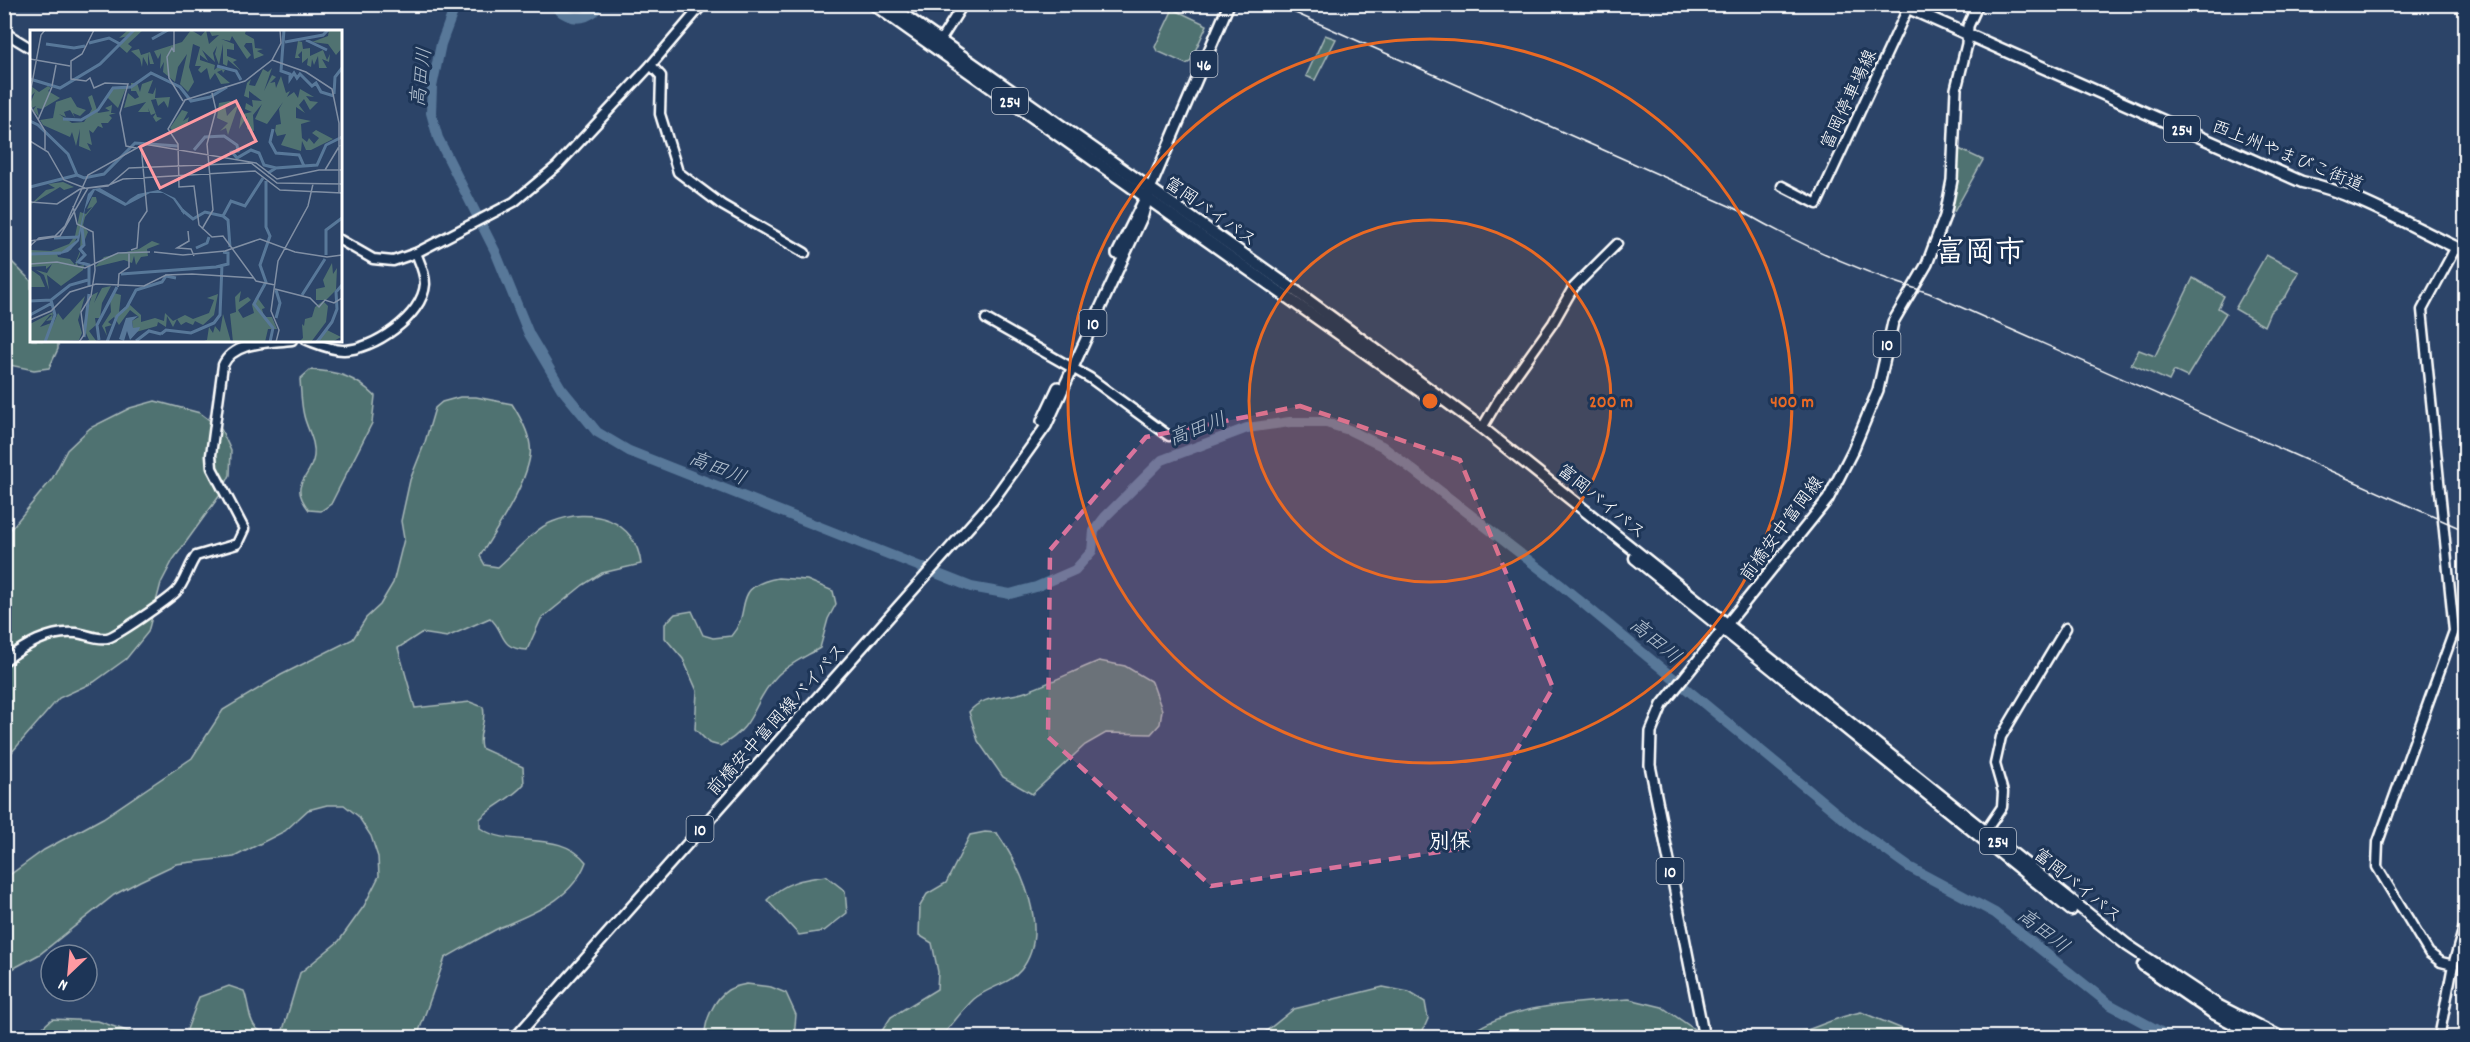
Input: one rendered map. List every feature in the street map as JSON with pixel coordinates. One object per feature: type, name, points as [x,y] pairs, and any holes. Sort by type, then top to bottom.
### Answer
[{"type":"highway","name":"富岡バイパス","points":[[873,4],[1148,193],[1297,292],[1482,428],[2153,973],[2213,1013],[2262,1038]]},
{"type":"highway","name":"富岡バイパス","points":[[888,4],[1479,434],[1726,626]]},
{"type":"highway","name":"西上州やまびこ街道","points":[[1903,6],[2301,182],[2342,195],[2461,249]]},
{"type":"highway","name":"富岡バイパス","points":[[1983,835],[2157,966],[2218,1006],[2282,1038]]},
{"type":"main road","name":"46","points":[[1148,193],[1229,4]]},
{"type":"main road","name":"前橋安中富岡線","points":[[1704,1038],[1648,755],[1651,732],[1662,705],[1828,499],[1873,404],[1893,322],[1927,264],[1945,216],[1952,180],[1956,89],[1968,26],[1978,4]]},
{"type":"main road","name":"前橋安中富岡線バイパス","points":[[515,1038],[993,500],[1046,426],[1070,367],[1143,215],[1148,193]]},
{"type":"street","points":[[342,241],[373,259],[393,261],[416,253],[495,213],[534,188],[651,65],[703,4]]},
{"type":"street","points":[[940,41],[962,6]]},
{"type":"street","name":"富岡停車場線","points":[[1782,186],[1816,204],[1903,6]]},
{"type":"street","points":[[4,32],[30,48]]},
{"type":"street","points":[[651,65],[661,76],[660,114],[678,172],[722,205],[805,253]]},
{"type":"street","points":[[1482,428],[1499,399],[1553,323],[1573,288],[1617,244]]},
{"type":"street","points":[[2453,965],[2441,962],[2429,953],[2381,875],[2376,860],[2378,842],[2454,631],[2422,310],[2461,249]]},
{"type":"street","points":[[314,342],[343,350],[376,342],[394,330],[411,313],[421,297],[424,285],[423,274],[416,253]]},
{"type":"street","points":[[986,319],[1090,378],[1169,436]]},
{"type":"street","points":[[4,661],[34,641],[52,636],[74,633],[106,638],[123,632],[137,618],[177,592],[196,556],[237,544],[244,529],[212,468],[211,455],[223,365],[230,354],[240,348],[279,342]]},
{"type":"street","points":[[1983,835],[2002,807],[2003,792],[1995,764],[2001,737],[2066,628]]},
{"type":"street","points":[[2439,1038],[2453,965],[2466,920]]},
{"type":"highlighted area","points":[[1300,406],[1460,460],[1553,688],[1458,849],[1211,886],[1048,737],[1050,550],[1146,437]]},
{"type":"green space","points":[[1173,9],[1207,25],[1190,62],[1186,64],[1157,51],[1155,47]]},
{"type":"green space","points":[[1325,35],[1336,39],[1315,80],[1306,76]]},
{"type":"green space","points":[[1959,149],[1983,160],[1954,212],[1950,209]]},
{"type":"green space","points":[[4,254],[30,280],[30,342],[58,342],[58,349],[49,368],[34,370],[10,365],[5,376]]},
{"type":"green space","points":[[2266,255],[2299,272],[2286,296],[2270,312],[2264,326],[2235,309]]},
{"type":"green space","points":[[2193,278],[2224,296],[2218,308],[2226,313],[2187,377],[2174,371],[2169,381],[2131,364],[2139,350],[2155,356]]},
{"type":"green space","points":[[310,370],[346,376],[361,384],[375,396],[372,423],[331,504],[321,511],[309,510],[300,493],[300,487],[314,456],[313,441],[303,411],[300,379]]},
{"type":"green space","points":[[460,397],[476,397],[512,404],[530,443],[530,456],[522,481],[509,508],[480,556],[485,565],[498,567],[545,525],[567,517],[581,515],[596,516],[621,527],[630,536],[641,564],[602,573],[583,585],[541,619],[527,650],[511,647],[490,618],[447,637],[421,633],[398,648],[415,708],[470,702],[483,707],[481,748],[523,767],[524,784],[480,819],[480,828],[506,838],[549,842],[575,852],[586,862],[571,887],[550,904],[492,931],[445,958],[417,1037],[178,1037],[185,1035],[199,997],[229,986],[244,991],[252,1022],[256,1028],[262,1032],[271,1033],[283,1030],[300,973],[339,941],[364,906],[379,876],[378,857],[371,836],[358,816],[344,805],[327,805],[308,810],[285,831],[234,857],[176,864],[140,881],[114,895],[54,943],[39,943],[39,955],[5,973],[4,883],[7,877],[44,850],[103,818],[192,758],[223,710],[281,675],[353,639],[366,618],[380,605],[393,583],[404,539],[401,521],[410,480],[435,408],[442,402]]},
{"type":"green space","points":[[155,401],[200,413],[221,429],[231,451],[230,475],[220,495],[173,560],[161,583],[148,632],[126,659],[94,682],[59,698],[5,760],[5,536],[52,479],[67,450],[90,428],[130,408]]},
{"type":"green space","points":[[778,578],[807,580],[833,591],[836,604],[828,619],[820,648],[776,677],[762,696],[748,722],[732,738],[720,746],[709,743],[695,729],[697,691],[683,659],[665,638],[665,624],[675,614],[692,611],[703,635],[713,638],[731,636],[738,626],[748,593],[753,587],[763,582]]},
{"type":"green space","points":[[1099,661],[1125,666],[1152,682],[1162,710],[1160,724],[1151,734],[1106,733],[1085,745],[1032,794],[1003,777],[978,741],[969,712],[981,702],[1025,692]]},
{"type":"green space","points":[[985,832],[997,833],[1023,881],[1030,900],[1033,919],[1034,937],[1030,954],[1016,975],[974,999],[941,1037],[878,1037],[891,1017],[937,989],[938,972],[932,943],[919,935],[920,906],[927,894],[946,883],[970,835]]},
{"type":"green space","points":[[826,876],[845,891],[847,913],[824,931],[799,935],[767,900],[780,889],[794,882]]},
{"type":"green space","points":[[747,984],[771,987],[786,993],[796,1015],[794,1037],[705,1037],[708,1018],[718,999],[730,989]]},
{"type":"green space","points":[[1383,987],[1409,992],[1425,1002],[1428,1019],[1420,1037],[1259,1037],[1294,1009]]},
{"type":"green space","points":[[1629,999],[1662,1007],[1694,1029],[1696,1037],[1466,1037],[1482,1026],[1501,1018],[1543,1007]]},
{"type":"green space","points":[[1861,1012],[1922,1037],[1781,1037],[1841,1017]]},
{"type":"green space","points":[[52,1019],[98,1021],[144,1037],[45,1037],[43,1027]]},
{"type":"waterway","name":"高田川","points":[[456,4],[441,44],[432,87],[431,113],[438,138],[495,251],[529,334],[561,388],[597,432],[629,451],[971,587],[1010,594],[1036,587],[1075,570],[1092,551],[1094,531],[1105,517],[1162,460],[1247,428],[1290,422],[1323,422],[1349,430],[1382,446],[1562,586],[1856,829],[1909,867],[1995,913],[2109,1004],[2172,1038]]},
{"type":"waterway","name":"高田川","points":[[553,4],[568,16],[579,18],[595,11],[596,4]]},
{"type":"railway","points":[[1275,4],[1743,212],[1834,258],[1929,293],[2466,531]]},
{"type":"district","name":"富岡市","points":[[1980,251]]},
{"type":"district","name":"別保","points":[[1450,841]]}]
